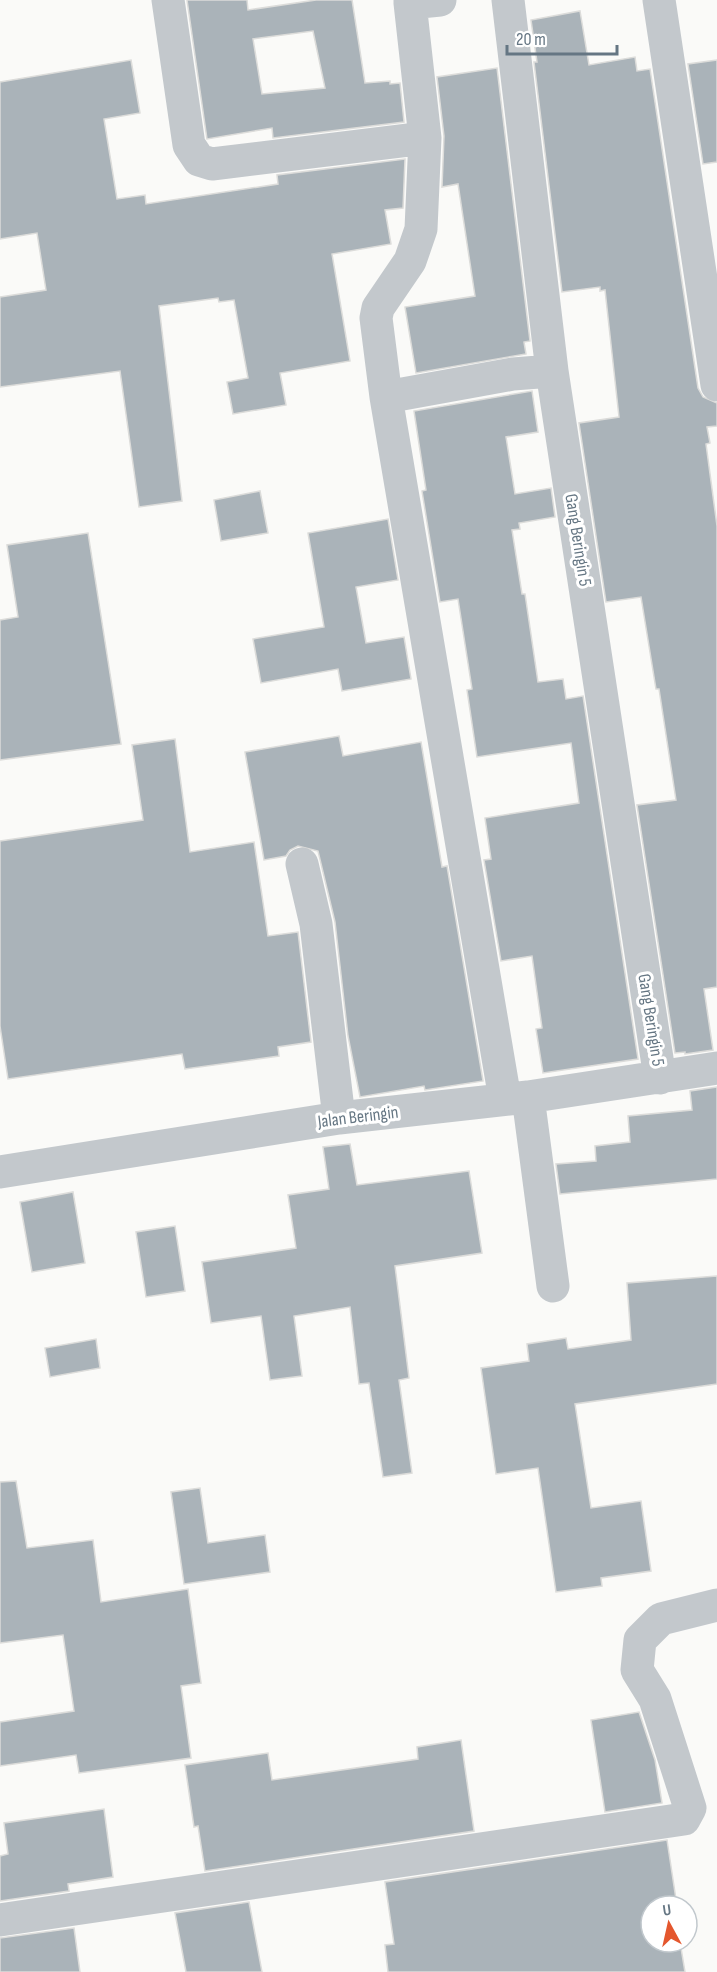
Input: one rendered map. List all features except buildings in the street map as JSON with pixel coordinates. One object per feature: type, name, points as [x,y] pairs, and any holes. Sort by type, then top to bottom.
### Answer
[{"type":"street","points":[[168,0],[189,145],[199,160],[212,164],[424,138]]},
{"type":"street","name":"Gang Beringin 5","points":[[508,0],[552,372],[660,1078]]},
{"type":"street","points":[[659,0],[717,385]]},
{"type":"street","points":[[420,1],[424,138],[421,229],[410,261],[378,308],[376,318],[386,397],[516,1098],[554,1286]]},
{"type":"street","points":[[386,397],[513,375],[552,372]]},
{"type":"street","points":[[302,864],[316,924],[339,1118]]},
{"type":"street","name":"Jalan Beringin","points":[[0,1172],[339,1118],[516,1098],[717,1068]]},
{"type":"street","points":[[0,1920],[684,1819],[690,1808],[686,1789],[655,1699],[637,1670],[640,1640],[661,1619],[717,1605]]}]
